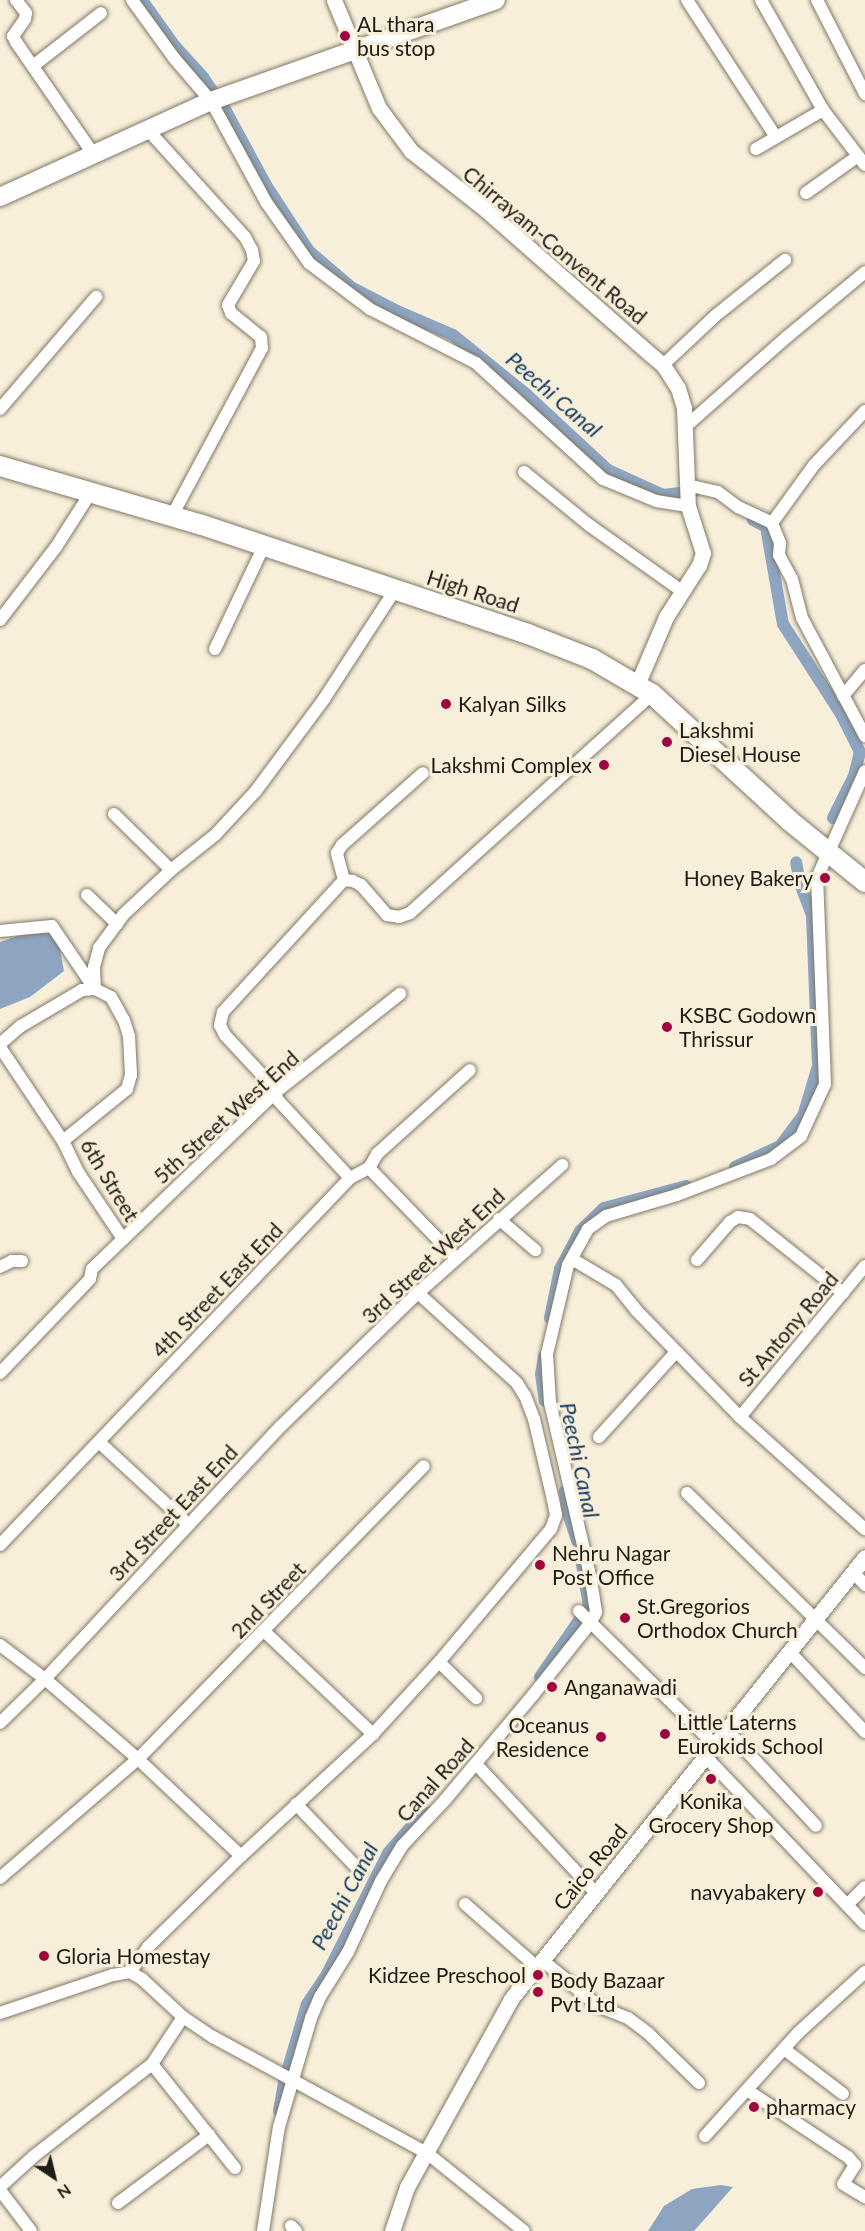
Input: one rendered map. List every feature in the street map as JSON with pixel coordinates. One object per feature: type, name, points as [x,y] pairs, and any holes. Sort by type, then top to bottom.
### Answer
[{"type":"main road","points":[[0,197],[217,99],[473,4],[496,0]]},
{"type":"main road","name":"High Road","points":[[0,466],[172,516],[528,634],[592,659],[644,690],[829,854],[865,882]]},
{"type":"street","points":[[16,0],[26,13],[25,19],[13,36],[94,154]]},
{"type":"street","points":[[132,0],[174,58],[217,99],[266,202],[309,263],[370,309],[476,363],[603,479],[656,501],[718,492],[738,507],[772,523],[780,543],[779,555],[792,579],[802,618],[865,736]]},
{"type":"street","name":"Chirrayam-Convent Road","points":[[334,0],[379,108],[411,151],[486,210],[663,365],[678,388],[684,408],[687,495],[703,553],[699,566],[666,617],[644,690]]},
{"type":"street","points":[[687,0],[776,137]]},
{"type":"street","points":[[761,0],[822,110],[862,160],[806,193]]},
{"type":"street","points":[[817,0],[865,94]]},
{"type":"street","points":[[33,66],[101,13]]},
{"type":"street","points":[[756,149],[822,110]]},
{"type":"street","points":[[148,130],[245,237],[252,250],[254,261],[228,305],[231,313],[261,337],[262,348],[172,516]]},
{"type":"street","points":[[663,365],[716,316],[785,260]]},
{"type":"street","points":[[685,427],[865,272]]},
{"type":"street","points":[[0,409],[96,297]]},
{"type":"street","points":[[772,523],[814,465],[865,411]]},
{"type":"street","points":[[524,472],[589,525],[682,591]]},
{"type":"street","points":[[0,620],[56,547],[91,492]]},
{"type":"street","points":[[215,650],[264,546]]},
{"type":"street","points":[[95,989],[94,967],[99,948],[117,924],[171,870],[215,835],[255,792],[324,699],[395,590]]},
{"type":"street","points":[[843,696],[865,670]]},
{"type":"street","points":[[344,880],[361,885],[387,915],[399,917],[410,913],[644,690]]},
{"type":"street","points":[[865,771],[817,878],[825,1084],[801,1136],[771,1159],[677,1195],[606,1216],[588,1229],[572,1259],[547,1354],[550,1403],[596,1600],[596,1612],[586,1617],[710,1750],[865,1924]]},
{"type":"street","points":[[344,880],[337,853],[342,845],[423,773]]},
{"type":"street","points":[[114,814],[171,870]]},
{"type":"street","points":[[344,880],[223,1012],[220,1025],[225,1035],[277,1092],[276,1098],[350,1178]]},
{"type":"street","points":[[87,895],[117,924]]},
{"type":"street","points":[[0,931],[52,926],[95,989]]},
{"type":"street","name":"6th Street","points":[[63,1141],[116,1100],[127,1089],[131,1075],[124,1020],[111,997],[95,989],[82,990],[21,1026],[0,1045],[63,1141],[78,1172],[123,1239]]},
{"type":"street","name":"5th Street West End","points":[[0,1373],[90,1279],[92,1269],[277,1092],[400,994]]},
{"type":"street","name":"4th Street East End","points":[[0,1545],[350,1178],[369,1168],[377,1154],[470,1070]]},
{"type":"street","name":"3rd Street West End","points":[[333,1378],[418,1293],[562,1165]]},
{"type":"street","points":[[369,1168],[456,1258]]},
{"type":"street","points":[[697,1260],[730,1222],[738,1217],[750,1220],[843,1293]]},
{"type":"street","points":[[499,1219],[534,1250]]},
{"type":"street","points":[[572,1259],[616,1285],[676,1352],[740,1417],[865,1528]]},
{"type":"street","points":[[0,1267],[12,1260],[22,1261]]},
{"type":"street","name":"St Antony Road","points":[[740,1417],[865,1266]]},
{"type":"street","points":[[0,2013],[130,1972],[148,1947],[241,1856],[373,1734],[439,1662],[551,1529],[556,1515],[534,1419],[517,1383],[418,1293]]},
{"type":"street","points":[[598,1437],[676,1352]]},
{"type":"street","name":"3rd Street East End","points":[[0,1723],[281,1426],[333,1378]]},
{"type":"street","points":[[99,1442],[189,1525]]},
{"type":"street","name":"2nd Street","points":[[0,1878],[138,1759],[265,1632],[424,1466]]},
{"type":"street","points":[[687,1493],[865,1668]]},
{"type":"street","name":"Caico Road","points":[[392,2231],[407,2187],[511,1999],[865,1557]]},
{"type":"street","points":[[853,1572],[865,1585]]},
{"type":"street","name":"Canal Road","points":[[264,2231],[287,2076],[320,1997],[348,1952],[392,1861],[476,1764],[586,1617]]},
{"type":"street","points":[[265,1632],[373,1734]]},
{"type":"street","points":[[0,1645],[45,1678],[138,1759],[241,1856]]},
{"type":"street","points":[[789,1651],[865,1732]]},
{"type":"street","points":[[439,1662],[476,1698]]},
{"type":"street","points":[[726,1729],[816,1827]]},
{"type":"street","points":[[476,1764],[596,1893]]},
{"type":"street","points":[[296,1804],[360,1871]]},
{"type":"street","points":[[847,1905],[865,1887]]},
{"type":"street","points":[[465,1904],[539,1964],[598,2006],[628,2018],[649,2034],[699,2083]]},
{"type":"street","points":[[130,1972],[142,1979],[183,2017],[213,2037],[426,2152],[524,2231]]},
{"type":"street","points":[[705,2136],[784,2049],[865,1972]]},
{"type":"street","points":[[31,2231],[0,2188],[34,2156],[152,2064],[183,2017]]},
{"type":"street","points":[[784,2049],[843,2094]]},
{"type":"street","points":[[152,2064],[235,2168]]},
{"type":"street","points":[[747,2090],[848,2157],[855,2165],[843,2184],[865,2197]]},
{"type":"street","points":[[118,2203],[209,2135]]},
{"type":"water","points":[[29,932],[57,934],[64,971],[30,997],[0,1009],[0,942]]},
{"type":"water","points":[[721,2185],[733,2187],[694,2231],[648,2231],[664,2206],[692,2189]]},
{"type":"waterway","name":"Peechi Canal","points":[[142,0],[174,45],[203,77],[226,111],[266,185],[309,251],[351,287],[395,310],[453,335],[526,394],[608,470],[663,495],[695,491]]},
{"type":"waterway","name":"Peechi Canal","points":[[753,520],[766,527],[783,624],[841,714],[860,752],[854,776],[833,818]]},
{"type":"waterway","name":"Peechi Canal","points":[[735,1167],[780,1146],[803,1116],[818,1066],[812,915],[800,884],[796,862]]},
{"type":"waterway","name":"Peechi Canal","points":[[550,1318],[560,1269],[580,1231],[604,1208],[686,1186]]},
{"type":"waterway","name":"Peechi Canal","points":[[544,1356],[541,1374],[545,1401]]},
{"type":"waterway","name":"Peechi Canal","points":[[565,1491],[568,1513],[577,1541]]},
{"type":"waterway","name":"Peechi Canal","points":[[540,1677],[589,1606],[581,1558]]},
{"type":"waterway","name":"Peechi Canal","points":[[279,2111],[284,2082],[307,2004],[327,1974],[388,1853],[413,1824],[430,1812]]},
{"type":"place","name":"AL thara bus stop","points":[[345,36]]},
{"type":"place","name":"Kalyan Silks","points":[[446,704]]},
{"type":"place","name":"Lakshmi Diesel House","points":[[667,742]]},
{"type":"place","name":"Lakshmi Complex","points":[[604,765]]},
{"type":"place","name":"Honey Bakery","points":[[825,878]]},
{"type":"place","name":"KSBC Godown Thrissur","points":[[667,1027]]},
{"type":"place","name":"Nehru Nagar Post Office","points":[[540,1565]]},
{"type":"place","name":"St.Gregorios Orthodox Church","points":[[625,1618]]},
{"type":"place","name":"Anganawadi","points":[[552,1687]]},
{"type":"place","name":"Little Laterns Eurokids School","points":[[665,1734]]},
{"type":"place","name":"Oceanus Residence","points":[[601,1737]]},
{"type":"place","name":"Konika Grocery Shop","points":[[711,1779]]},
{"type":"place","name":"navyabakery","points":[[818,1892]]},
{"type":"place","name":"Gloria Homestay","points":[[44,1956]]},
{"type":"place","name":"Kidzee Preschool","points":[[538,1975]]},
{"type":"place","name":"Body Bazaar Pvt Ltd","points":[[538,1992]]},
{"type":"place","name":"pharmacy","points":[[754,2107]]}]
